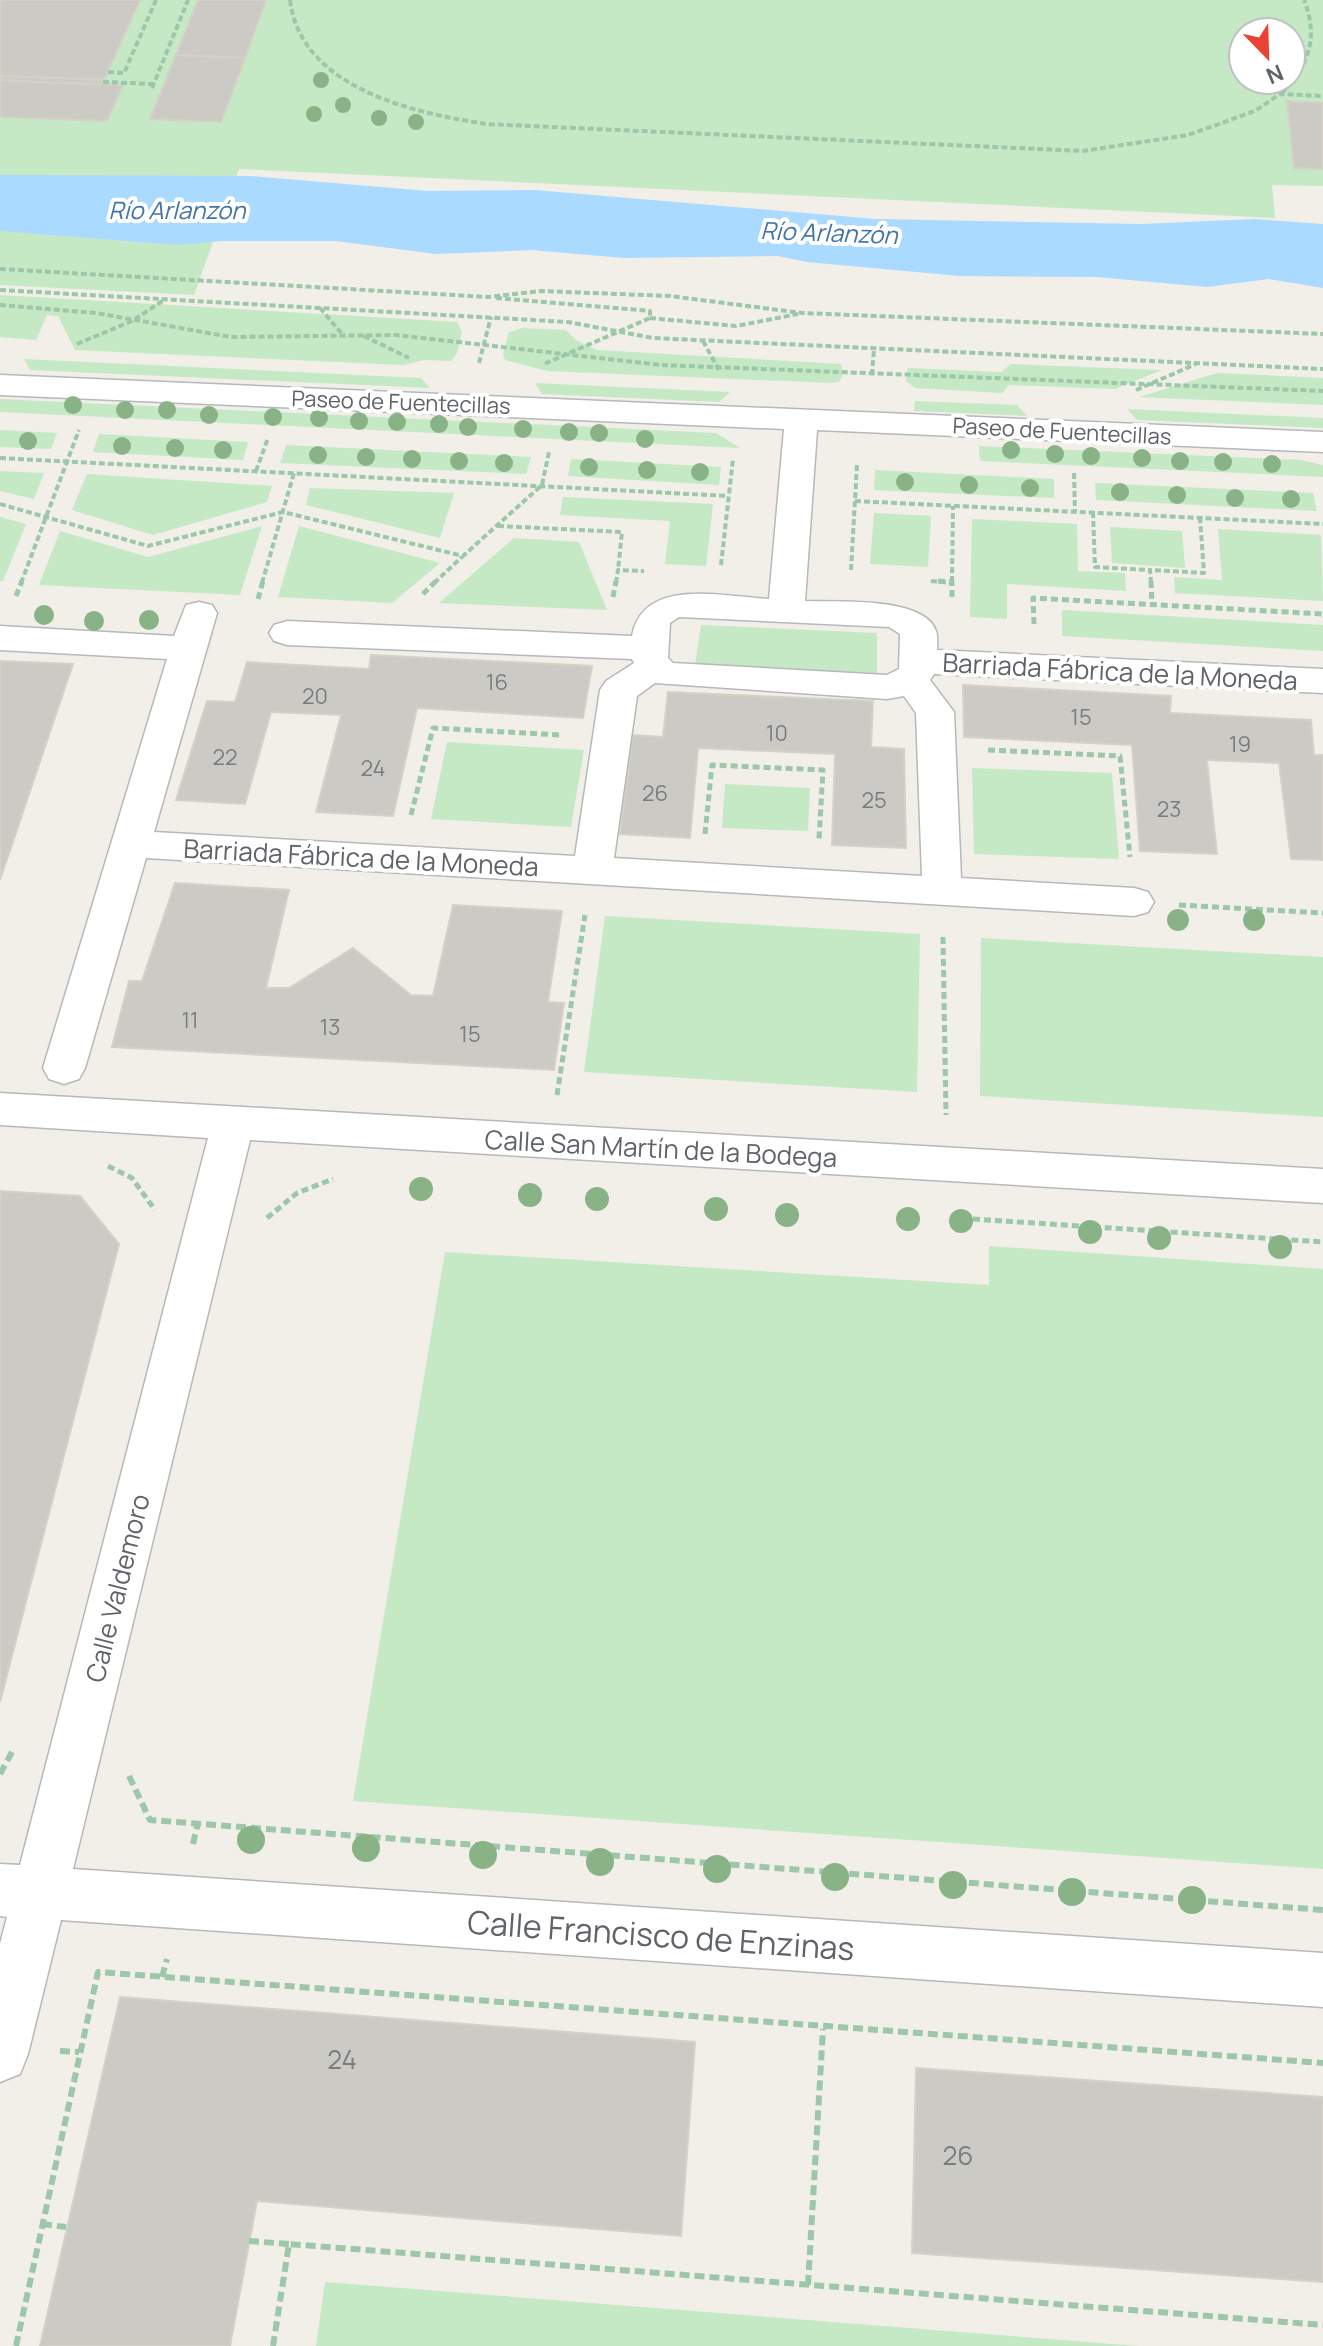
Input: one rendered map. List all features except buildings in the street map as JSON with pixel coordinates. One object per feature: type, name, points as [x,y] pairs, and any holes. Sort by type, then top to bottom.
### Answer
[{"type":"street","name":"Paseo de Fuentecillas","points":[[0,385],[1323,442]]},
{"type":"street","points":[[786,611],[801,419]]},
{"type":"street","name":"Barriada Fábrica de la Moneda","points":[[651,658],[653,619],[663,610],[679,606],[891,616],[907,621],[918,631],[915,671],[935,712],[942,891]]},
{"type":"street","points":[[0,638],[194,631],[64,1068]]},
{"type":"street","name":"Barriada Fábrica de la Moneda","points":[[287,633],[651,658],[679,677],[887,687],[915,671],[1323,681]]},
{"type":"street","points":[[592,871],[619,690],[651,658]]},
{"type":"street","name":"Barriada Fábrica de la Moneda","points":[[131,844],[1134,902]]},
{"type":"street","name":"Calle San Martín de la Bodega","points":[[0,1109],[1323,1186]]},
{"type":"street","name":"Calle Valdemoro","points":[[0,2054],[20,1892],[233,1123]]},
{"type":"street","name":"Calle Francisco de Enzinas","points":[[20,1892],[1323,1980]]},
{"type":"path","points":[[108,72],[124,73],[156,0]]},
{"type":"path","points":[[103,82],[153,86],[188,0]]},
{"type":"path","points":[[290,0],[299,29],[312,48],[346,80],[403,108],[486,124],[1083,151],[1188,135],[1255,111],[1278,96]]},
{"type":"path","points":[[1304,0],[1314,44],[1307,63]]},
{"type":"path","points":[[0,269],[488,297],[561,306],[650,311],[650,318]]},
{"type":"path","points":[[0,290],[568,322],[653,338],[703,341],[1323,369]]},
{"type":"path","points":[[488,297],[541,291],[656,296],[802,313],[1323,334]]},
{"type":"path","points":[[67,349],[132,321],[165,299]]},
{"type":"path","points":[[0,305],[67,309],[231,337],[363,335],[718,368],[1323,391]]},
{"type":"path","points":[[319,308],[343,335]]},
{"type":"path","points":[[535,368],[650,318],[736,326],[802,313]]},
{"type":"path","points":[[478,368],[491,317]]},
{"type":"path","points":[[363,335],[412,359]]},
{"type":"path","points":[[703,341],[724,379]]},
{"type":"path","points":[[871,384],[874,349]]},
{"type":"path","points":[[1124,395],[1198,363]]},
{"type":"path","points":[[0,638],[81,426]]},
{"type":"path","points":[[256,471],[269,436]]},
{"type":"path","points":[[415,602],[542,485],[550,450]]},
{"type":"path","points":[[0,458],[728,496]]},
{"type":"path","points":[[857,464],[851,570],[860,576]]},
{"type":"path","points":[[1074,472],[1075,512]]},
{"type":"path","points":[[258,601],[294,473]]},
{"type":"path","points":[[855,501],[1323,524]]},
{"type":"path","points":[[0,504],[148,546],[283,512],[463,556]]},
{"type":"path","points":[[951,614],[953,506]]},
{"type":"path","points":[[1093,512],[1095,567],[1204,573],[1200,518]]},
{"type":"path","points":[[498,526],[622,532],[618,570]]},
{"type":"path","points":[[1150,570],[1152,604]]},
{"type":"path","points":[[921,580],[952,582]]},
{"type":"path","points":[[1034,627],[1033,598],[1323,614]]},
{"type":"path","points":[[410,819],[433,728],[568,735]]},
{"type":"path","points":[[985,749],[1120,756],[1134,902],[1323,913]]},
{"type":"path","points":[[701,877],[712,765],[823,770],[816,884]]},
{"type":"path","points":[[557,1095],[592,871]]},
{"type":"path","points":[[942,891],[946,1116]]},
{"type":"path","points":[[105,1164],[132,1178],[157,1213]]},
{"type":"path","points":[[263,1223],[277,1205],[302,1189],[342,1177]]},
{"type":"path","points":[[961,1218],[1323,1242]]},
{"type":"path","points":[[0,1774],[15,1743]]},
{"type":"path","points":[[125,1768],[150,1820],[1323,1910]]},
{"type":"path","points":[[16,2346],[98,1972],[823,2029],[1323,2063]]},
{"type":"path","points":[[808,2285],[823,2029]]},
{"type":"path","points":[[42,2224],[66,2227]]},
{"type":"path","points":[[249,2241],[1323,2325]]},
{"type":"path","points":[[273,2346],[289,2244]]},
{"type":"green space","points":[[0,0],[1323,0],[1323,186],[1272,185],[1275,218],[239,169],[194,295],[0,285]]},
{"type":"green space","points":[[0,295],[457,322],[462,332],[457,353],[451,361],[424,360],[404,365],[75,350],[58,316],[47,315],[36,340],[0,337]]},
{"type":"green space","points":[[522,328],[566,330],[576,340],[597,350],[841,364],[843,374],[839,382],[832,383],[547,371],[505,360],[503,354],[509,332]]},
{"type":"green space","points":[[24,359],[421,378],[430,388],[30,370]]},
{"type":"green space","points":[[1011,364],[1162,370],[1115,389],[1009,385],[1002,393],[915,388],[906,381],[908,368],[1001,372]]},
{"type":"green space","points":[[1217,373],[1323,378],[1323,405],[1139,397]]},
{"type":"green space","points":[[535,383],[730,392],[719,402],[542,394]]},
{"type":"green space","points":[[0,399],[716,433],[740,448],[0,412]]},
{"type":"green space","points":[[915,401],[1017,405],[1027,416],[914,411]]},
{"type":"green space","points":[[1127,409],[1323,418],[1323,428],[1137,420]]},
{"type":"green space","points":[[0,430],[57,433],[51,449],[0,447]]},
{"type":"green space","points":[[99,434],[248,442],[243,460],[93,452]]},
{"type":"green space","points":[[286,445],[531,457],[526,474],[280,463]]},
{"type":"green space","points":[[979,446],[1301,460],[1323,465],[1323,477],[980,461]]},
{"type":"green space","points":[[571,459],[721,467],[719,485],[568,476]]},
{"type":"green space","points":[[875,470],[1054,479],[1054,498],[874,490]]},
{"type":"green space","points":[[0,471],[44,473],[34,499],[0,491]]},
{"type":"green space","points":[[87,474],[272,486],[267,502],[153,535],[72,510]]},
{"type":"green space","points":[[1095,483],[1313,493],[1317,511],[1096,500]]},
{"type":"green space","points":[[310,488],[454,493],[440,538],[306,505]]},
{"type":"green space","points":[[563,497],[713,504],[706,566],[665,564],[670,521],[560,515]]},
{"type":"green space","points":[[874,513],[931,516],[928,567],[870,564]]},
{"type":"green space","points":[[0,517],[26,524],[3,581],[0,581]]},
{"type":"green space","points":[[972,519],[1077,524],[1078,571],[1125,573],[1126,591],[1007,584],[1007,619],[970,617]]},
{"type":"green space","points":[[262,526],[240,595],[39,585],[60,531],[148,557]]},
{"type":"green space","points":[[299,526],[440,563],[392,603],[278,597]]},
{"type":"green space","points":[[1110,527],[1182,531],[1185,568],[1112,563]]},
{"type":"green space","points":[[1218,529],[1321,535],[1323,601],[1175,593],[1174,577],[1222,580]]},
{"type":"green space","points":[[514,538],[579,542],[607,610],[439,603]]},
{"type":"green space","points":[[1062,610],[1323,625],[1323,651],[1062,636]]},
{"type":"green space","points":[[701,625],[877,633],[877,673],[695,665]]},
{"type":"green space","points":[[447,742],[584,750],[571,827],[431,819]]},
{"type":"green space","points":[[972,768],[1112,773],[1119,859],[974,854]]},
{"type":"green space","points":[[725,784],[810,788],[808,831],[722,828]]},
{"type":"green space","points":[[605,916],[920,934],[917,1092],[584,1072]]},
{"type":"green space","points":[[981,938],[1323,957],[1323,1117],[980,1096]]},
{"type":"green space","points":[[989,1246],[1323,1269],[1323,1869],[353,1801],[445,1252],[989,1285]]},
{"type":"green space","points":[[325,2282],[1138,2346],[316,2346]]},
{"type":"water","name":"Río Arlanzón","points":[[0,175],[251,176],[428,191],[534,190],[876,219],[1142,224],[1254,219],[1323,224],[1323,288],[1269,279],[1207,287],[1097,277],[960,276],[807,262],[778,256],[624,258],[531,250],[436,254],[336,241],[222,241],[178,245],[0,231]]}]
